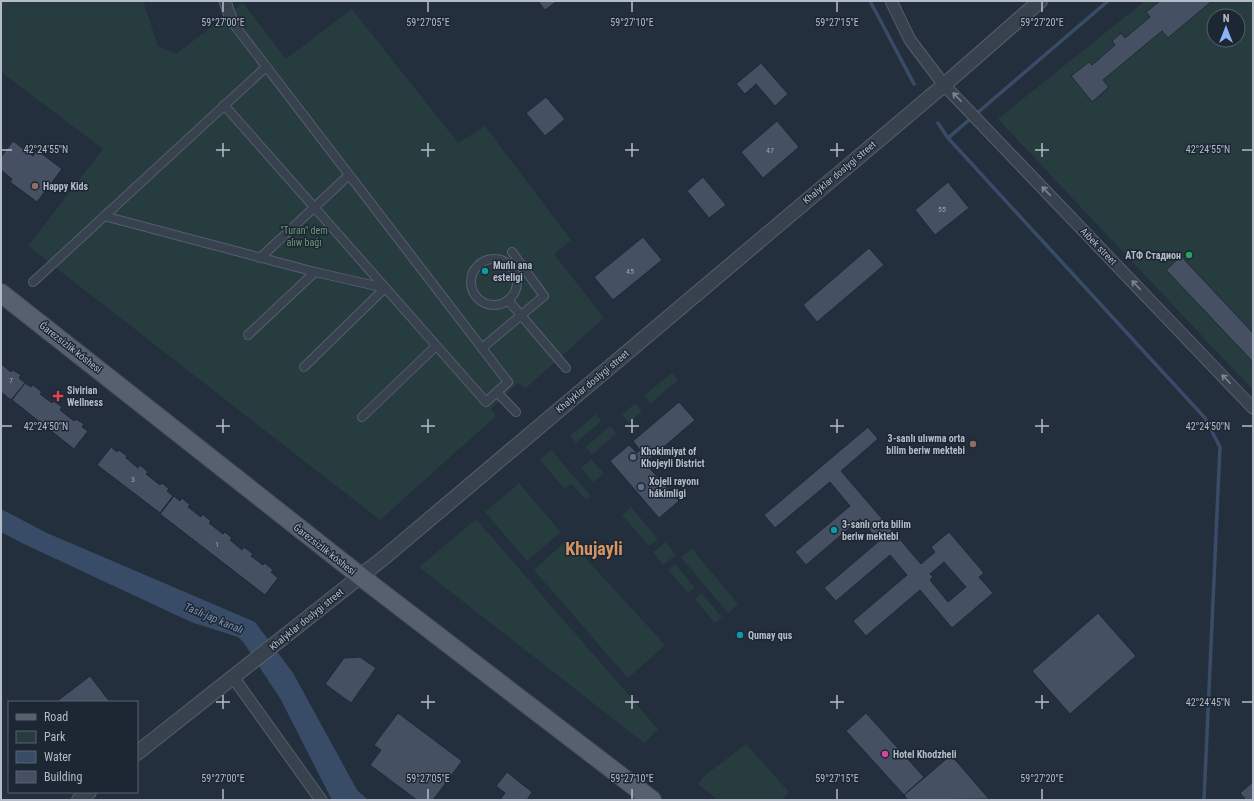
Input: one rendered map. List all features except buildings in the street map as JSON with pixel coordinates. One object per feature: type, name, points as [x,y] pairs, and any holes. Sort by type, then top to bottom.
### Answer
[{"type":"main road","name":"Ǵarezsizlik kóshesi","points":[[1,292],[360,576],[652,800]]},
{"type":"street","points":[[224,105],[486,402],[508,382],[232,22],[225,1]]},
{"type":"street","name":"Aibek street","points":[[891,1],[910,40],[944,85],[1253,408]]},
{"type":"street","name":"Khalyklar doslygi street","points":[[138,753],[360,576],[944,85],[1040,1]]},
{"type":"street","points":[[33,282],[266,67]]},
{"type":"street","points":[[260,258],[349,175]]},
{"type":"street","points":[[104,216],[260,258],[385,288]]},
{"type":"street","points":[[482,348],[544,296],[515,264],[499,258],[491,258],[477,266],[471,280],[472,288],[480,301],[494,305],[508,300],[517,288],[518,280],[515,264],[512,252]]},
{"type":"street","points":[[248,335],[315,272]]},
{"type":"street","points":[[304,367],[385,288]]},
{"type":"street","points":[[508,300],[566,368]]},
{"type":"street","points":[[362,417],[436,346]]},
{"type":"street","points":[[497,392],[516,412]]},
{"type":"street","points":[[233,677],[320,800]]},
{"type":"street","points":[[79,800],[88,793]]},
{"type":"green space","name":"\"Turan\" dem alıw baǵı","points":[[1,1],[143,1],[158,46],[176,54],[243,3],[286,59],[352,9],[458,143],[485,126],[571,240],[554,254],[604,318],[525,389],[518,383],[491,409],[496,416],[380,520],[28,246],[103,149],[1,72]]},
{"type":"green space","name":"АТФ Стадион","points":[[1145,1],[1253,1],[1253,390],[998,119]]},
{"type":"green space","points":[[672,373],[678,380],[651,403],[644,396]]},
{"type":"green space","points":[[635,403],[642,411],[629,423],[622,415]]},
{"type":"green space","points":[[596,414],[601,421],[576,443],[570,436]]},
{"type":"green space","points":[[610,426],[616,434],[592,455],[586,447]]},
{"type":"green space","points":[[551,450],[591,496],[586,500],[572,484],[565,489],[540,460]]},
{"type":"green space","points":[[591,459],[604,473],[593,482],[581,468]]},
{"type":"green space","points":[[519,483],[561,532],[527,561],[485,512]]},
{"type":"green space","points":[[631,507],[658,539],[649,546],[622,515]]},
{"type":"green space","points":[[476,519],[658,729],[644,743],[419,567]]},
{"type":"green space","points":[[568,539],[665,645],[628,678],[534,570]]},
{"type":"green space","points":[[666,542],[676,555],[663,565],[653,552]]},
{"type":"green space","points":[[692,549],[738,604],[728,613],[681,557]]},
{"type":"green space","points":[[675,564],[695,588],[688,593],[668,570]]},
{"type":"green space","points":[[701,593],[722,617],[715,623],[695,599]]},
{"type":"green space","points":[[746,744],[789,792],[781,800],[718,800],[698,784],[703,777]]},
{"type":"water","name":"Taslı-jap kanalı","points":[[1,509],[47,533],[255,622],[293,673],[357,790],[368,800],[332,800],[281,700],[244,643],[238,637],[191,622],[1,532]]},
{"type":"waterway","points":[[870,1],[914,84]]},
{"type":"waterway","points":[[948,138],[1108,1]]},
{"type":"waterway","points":[[938,123],[948,138],[1205,418],[1220,447],[1204,800]]},
{"type":"place","name":"Happy Kids","points":[[35,186]]},
{"type":"place","name":"АТФ Стадион","points":[[1189,255]]},
{"type":"place","name":"Muńlı ana esteligi","points":[[485,271]]},
{"type":"place","name":"Sivirian Wellness","points":[[58,396]]},
{"type":"place","name":"3-sanlı ulıwma orta bilim beriw mektebi","points":[[973,444]]},
{"type":"place","name":"Khokimiyat of Khojeyli District","points":[[633,457]]},
{"type":"place","name":"Xojeli rayonı hákimligi","points":[[641,487]]},
{"type":"place","name":"3-sanlı orta bilim beriw mektebi","points":[[834,530]]},
{"type":"place","name":"Qumay qus","points":[[740,635]]},
{"type":"place","name":"Hotel Khodzheli","points":[[885,754]]},
{"type":"district","name":"Khujayli","points":[[594,549]]}]
